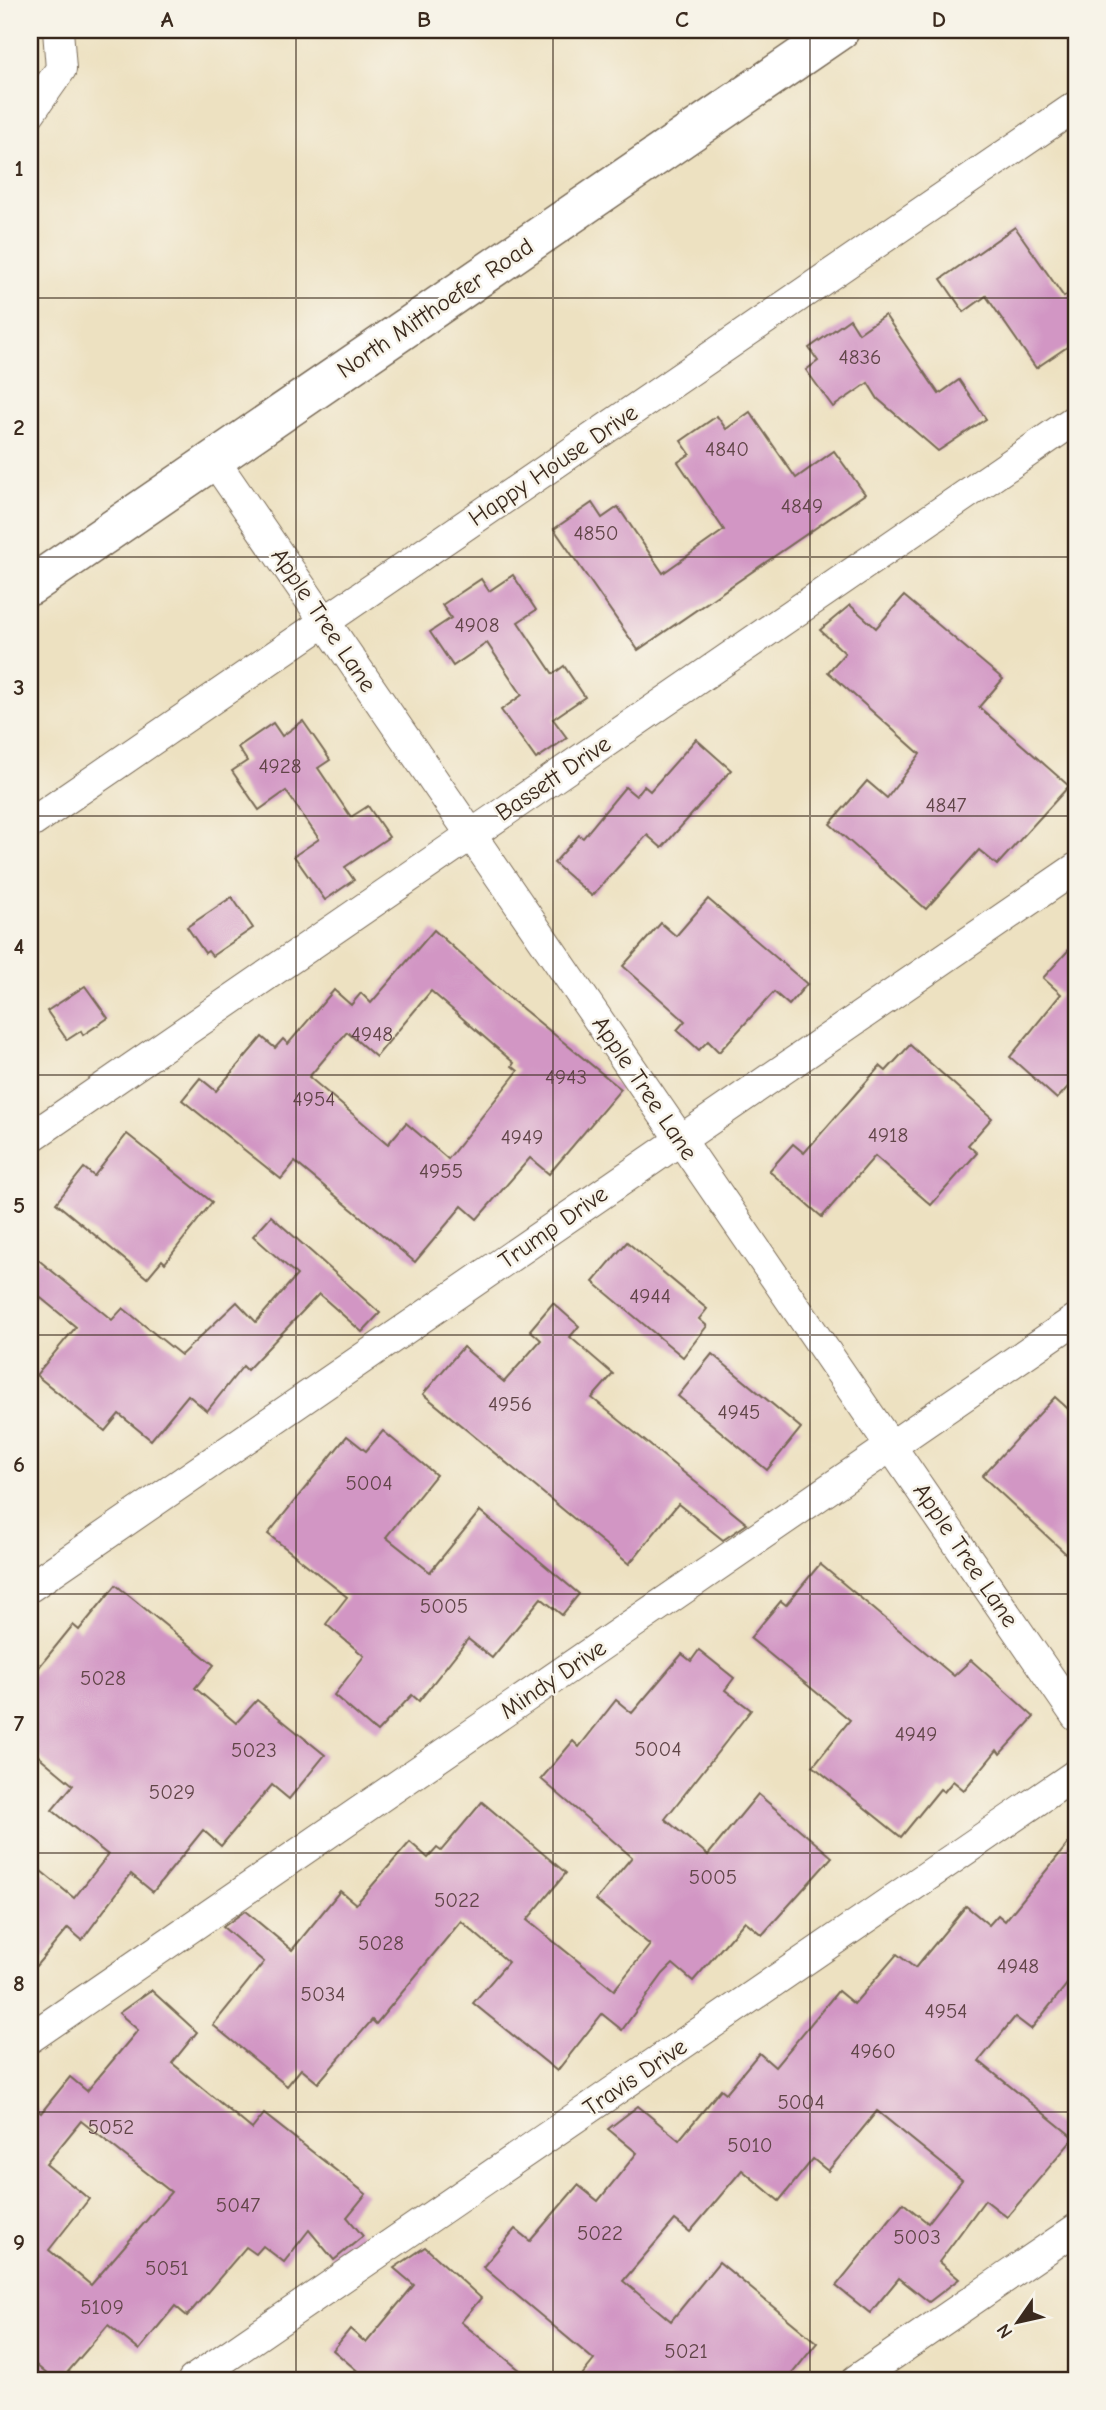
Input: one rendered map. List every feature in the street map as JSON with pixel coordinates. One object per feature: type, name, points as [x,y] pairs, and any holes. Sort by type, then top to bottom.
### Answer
[{"type":"main road","name":"North Mitthoefer Road","points":[[30,586],[840,30]]},
{"type":"street","points":[[30,113],[61,69],[58,30]]},
{"type":"street","name":"Happy House Drive","points":[[30,824],[1076,106]]},
{"type":"street","name":"Bassett Drive","points":[[30,1138],[1076,419]]},
{"type":"street","name":"Apple Tree Lane","points":[[214,460],[1076,1716]]},
{"type":"street","name":"Trump Drive","points":[[30,1587],[1076,868]]},
{"type":"street","name":"Mindy Drive","points":[[30,2038],[1076,1319]]},
{"type":"street","name":"Travis Drive","points":[[193,2380],[1076,1774]]},
{"type":"street","points":[[856,2380],[1076,2229]]},
{"type":"building","points":[[1015,227],[1064,297],[1076,288],[1076,341],[1036,368],[986,296],[964,312],[941,279]]},
{"type":"building","points":[[885,315],[939,394],[959,380],[986,419],[938,451],[878,399],[868,383],[833,407],[806,370],[818,361],[809,348],[850,319],[859,333]]},
{"type":"building","points":[[750,412],[796,478],[834,451],[865,494],[638,650],[554,529],[592,503],[602,518],[618,507],[663,573],[724,530],[678,462],[690,454],[681,441],[717,416],[726,429]]},
{"type":"building","points":[[513,575],[536,610],[518,622],[553,674],[564,666],[585,697],[553,719],[567,738],[536,759],[501,710],[522,695],[487,643],[453,666],[430,632],[451,618],[442,605],[481,579],[489,591]]},
{"type":"building","points":[[904,596],[1003,679],[979,707],[1069,786],[997,865],[979,850],[926,909],[830,824],[867,781],[887,798],[920,754],[828,672],[845,653],[820,630],[850,605],[876,628]]},
{"type":"building","points":[[303,721],[330,760],[318,768],[351,817],[368,806],[389,837],[345,867],[354,880],[325,900],[294,856],[319,839],[286,791],[259,810],[232,771],[247,761],[238,747],[273,723],[282,736]]},
{"type":"building","points":[[696,739],[731,770],[662,848],[647,835],[592,896],[554,863],[579,835],[583,838],[625,787],[636,796],[644,786],[650,791]]},
{"type":"building","points":[[232,897],[253,928],[212,956],[208,951],[205,953],[187,927]]},
{"type":"building","points":[[708,899],[807,984],[789,1005],[774,992],[719,1052],[708,1041],[699,1050],[677,1030],[685,1021],[623,966],[661,923],[676,936]]},
{"type":"building","points":[[434,930],[507,996],[621,1089],[549,1174],[530,1158],[477,1219],[462,1206],[415,1262],[295,1162],[281,1179],[182,1100],[200,1078],[216,1091],[262,1037],[275,1048],[283,1039],[288,1044],[334,990],[351,1005],[361,993],[371,1003]],"holes":[[[431,991],[514,1063],[512,1066],[518,1071],[448,1159],[406,1123],[388,1144],[309,1077],[347,1032],[376,1057]]]},
{"type":"building","points":[[1076,942],[1076,1078],[1057,1099],[1010,1057],[1061,994],[1043,978]]},
{"type":"building","points":[[85,986],[108,1018],[83,1035],[81,1031],[67,1040],[47,1011]]},
{"type":"building","points":[[910,1045],[992,1118],[968,1145],[977,1153],[931,1205],[875,1156],[822,1217],[769,1171],[793,1144],[804,1153],[880,1066],[886,1071]]},
{"type":"building","points":[[127,1134],[212,1202],[165,1263],[162,1260],[147,1278],[56,1203],[84,1168],[94,1176]]},
{"type":"building","points":[[271,1216],[380,1313],[362,1332],[319,1294],[247,1370],[243,1366],[207,1411],[188,1395],[151,1440],[119,1414],[105,1431],[36,1375],[76,1327],[30,1289],[30,1253],[112,1320],[123,1308],[181,1355],[237,1302],[256,1322],[297,1275],[253,1236]]},
{"type":"building","points":[[627,1242],[707,1309],[699,1319],[707,1326],[683,1357],[593,1282]]},
{"type":"building","points":[[553,1303],[579,1326],[570,1337],[613,1374],[592,1398],[747,1524],[723,1540],[678,1504],[629,1564],[423,1394],[463,1347],[504,1382],[541,1340],[530,1330]]},
{"type":"building","points":[[712,1354],[801,1428],[767,1470],[678,1396]]},
{"type":"building","points":[[1055,1397],[1076,1416],[1076,1563],[982,1476]]},
{"type":"building","points":[[383,1431],[436,1475],[386,1537],[430,1572],[480,1511],[579,1594],[562,1615],[541,1598],[492,1658],[468,1639],[419,1701],[412,1695],[377,1732],[334,1695],[364,1656],[326,1624],[347,1597],[268,1534],[347,1436],[366,1451]]},
{"type":"building","points":[[820,1564],[954,1676],[971,1660],[1034,1717],[1000,1754],[997,1750],[964,1790],[953,1781],[944,1792],[940,1789],[901,1837],[813,1766],[850,1720],[750,1638],[781,1601],[786,1605]]},
{"type":"building","points":[[116,1585],[214,1665],[195,1688],[236,1723],[257,1700],[325,1755],[289,1799],[272,1785],[221,1846],[203,1830],[153,1892],[131,1874],[82,1940],[68,1928],[30,1973],[30,1862],[74,1898],[108,1855],[52,1810],[73,1785],[30,1749],[30,1678],[73,1625],[79,1630]]},
{"type":"building","points":[[699,1650],[734,1678],[725,1690],[751,1710],[665,1819],[708,1855],[758,1794],[832,1857],[762,1935],[745,1921],[693,1981],[673,1964],[622,2030],[602,2014],[557,2071],[473,2003],[508,1962],[461,1921],[376,2024],[372,2020],[318,2083],[301,2069],[287,2086],[213,2025],[264,1962],[223,1927],[245,1911],[292,1950],[340,1891],[356,1904],[410,1842],[428,1858],[437,1848],[441,1851],[482,1802],[566,1873],[527,1920],[614,1990],[650,1945],[596,1900],[632,1857],[541,1779],[573,1741],[579,1747],[616,1700],[632,1713],[682,1654],[691,1661]]},
{"type":"building","points":[[1076,1834],[1076,1973],[1031,2029],[1015,2017],[979,2061],[1074,2138],[1007,2217],[985,2200],[939,2262],[959,2279],[929,2302],[899,2278],[870,2313],[836,2286],[903,2203],[928,2223],[962,2180],[877,2111],[828,2171],[813,2159],[779,2201],[742,2170],[690,2232],[675,2220],[623,2281],[671,2321],[719,2262],[817,2343],[787,2380],[578,2380],[594,2360],[483,2267],[515,2229],[530,2241],[578,2185],[598,2201],[637,2153],[608,2129],[638,2106],[679,2140],[721,2089],[726,2093],[759,2053],[775,2067],[838,1991],[854,2004],[897,1954],[915,1968],[966,1906],[989,1925],[998,1915],[1005,1921]]},
{"type":"building","points":[[151,1990],[197,2032],[172,2063],[252,2129],[264,2114],[366,2194],[347,2217],[363,2236],[334,2260],[309,2230],[284,2262],[263,2246],[256,2254],[246,2247],[187,2316],[175,2306],[139,2350],[108,2325],[61,2380],[54,2380],[30,2360],[30,2103],[41,2113],[70,2077],[87,2091],[138,2030],[119,2013]],"holes":[[[81,2121],[171,2192],[91,2285],[49,2250],[89,2199],[46,2164]]]},
{"type":"building","points":[[425,2247],[481,2298],[461,2322],[532,2380],[368,2380],[333,2350],[350,2329],[366,2343],[414,2285],[394,2268]]}]
